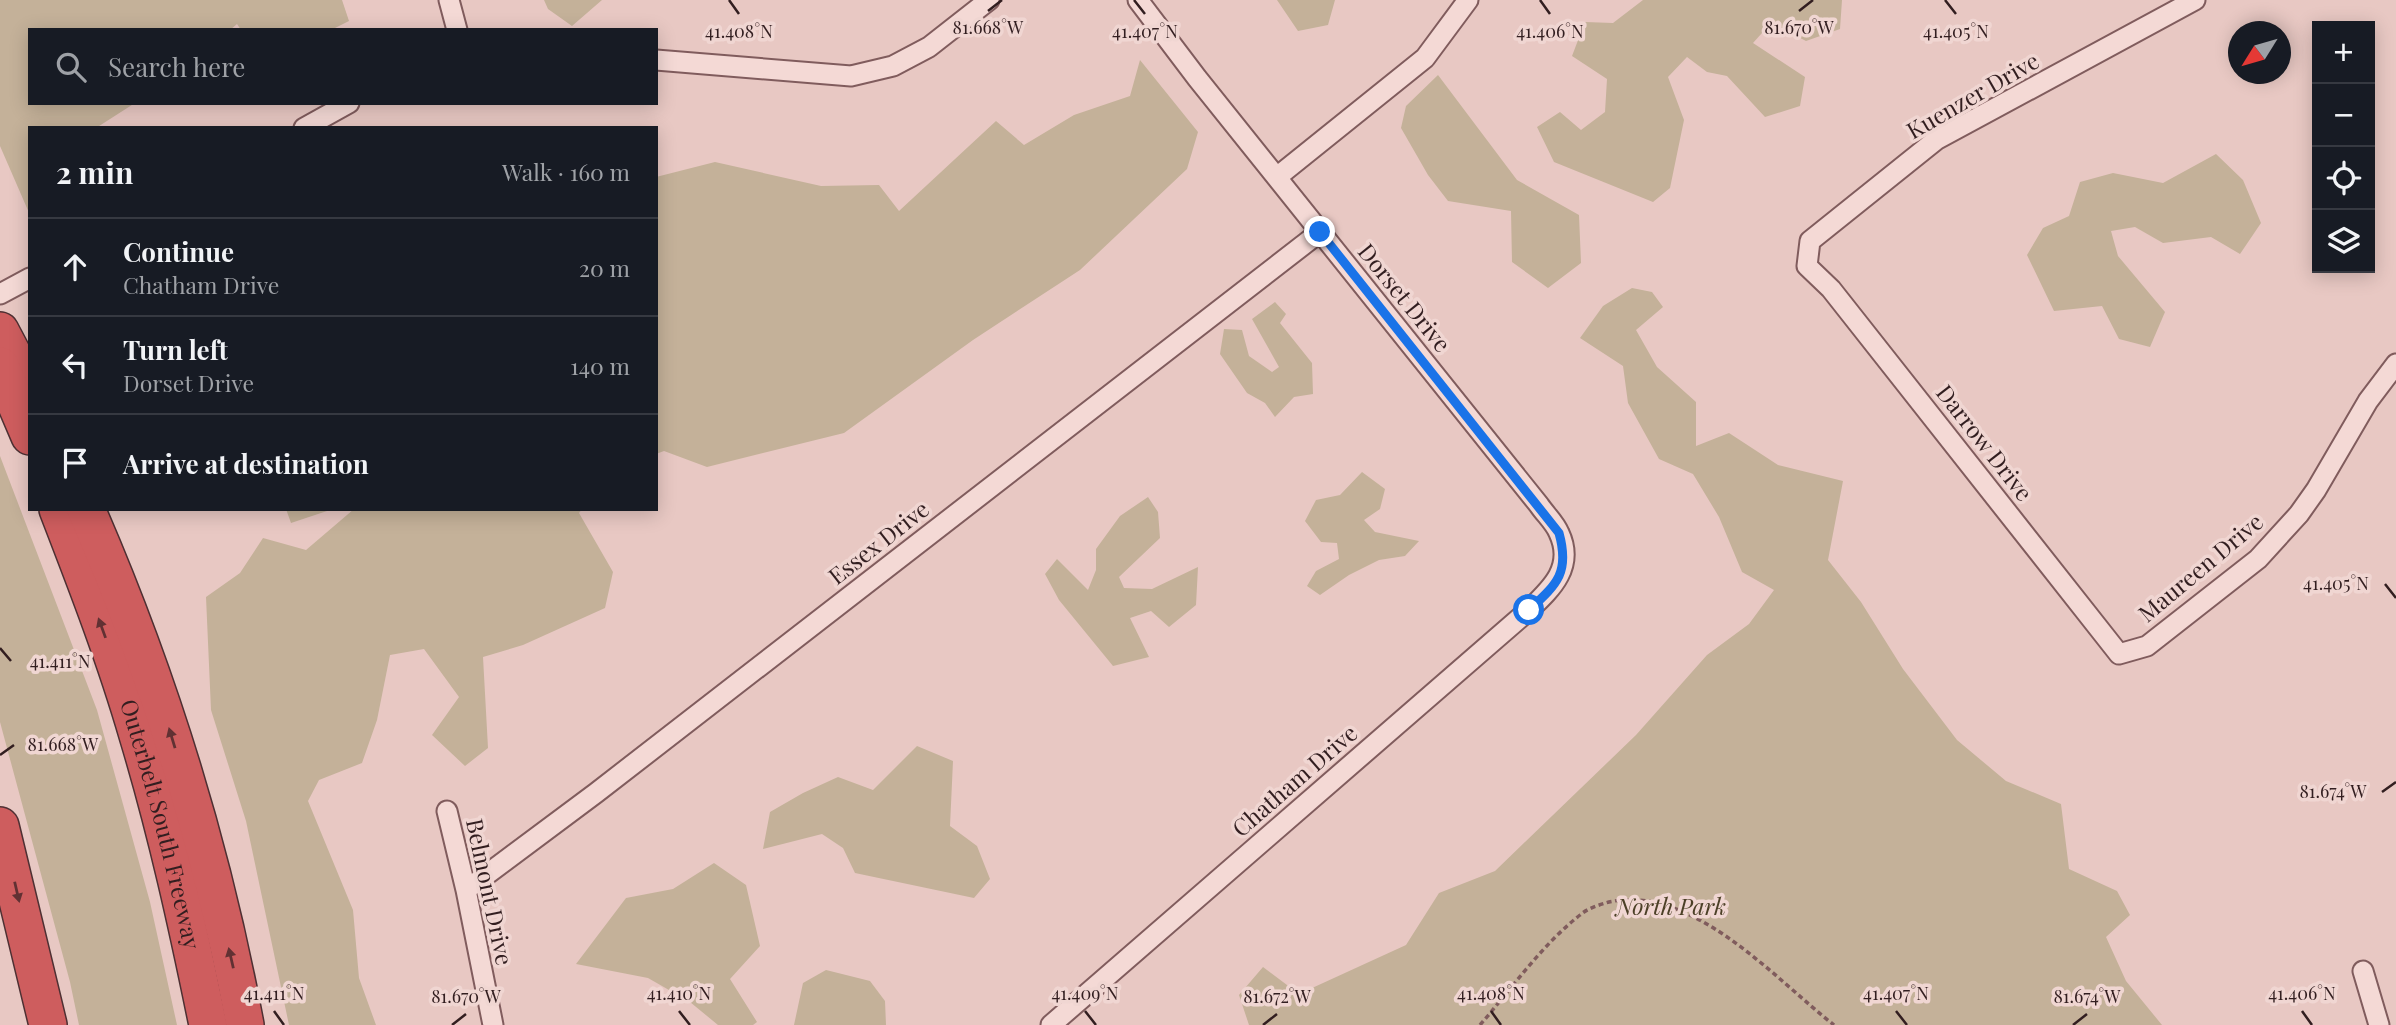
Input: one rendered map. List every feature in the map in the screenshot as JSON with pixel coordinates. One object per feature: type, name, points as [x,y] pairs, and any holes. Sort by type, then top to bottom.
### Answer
[{"type":"highway","points":[[0,331],[28,383]]},
{"type":"highway","points":[[0,366],[28,431]]},
{"type":"highway","name":"Outerbelt South Freeway","points":[[59,511],[138,732],[168,841],[208,1025]]},
{"type":"highway","points":[[87,511],[135,631],[169,727],[208,867],[245,1025]]},
{"type":"highway","points":[[0,826],[48,1025]]},
{"type":"street","points":[[449,0],[456,28]]},
{"type":"street","points":[[658,60],[851,76],[893,66],[929,47],[989,0]]},
{"type":"street","name":"Dorset Drive","points":[[1138,0],[1559,533],[1564,550],[1563,567]]},
{"type":"street","points":[[1277,177],[1425,58],[1468,0]]},
{"type":"street","name":"Kuenzer Drive","points":[[1807,265],[1810,241],[1936,140],[2195,0]]},
{"type":"street","points":[[308,126],[345,105]]},
{"type":"street","name":"Essex Drive","points":[[466,890],[618,776],[1320,232]]},
{"type":"street","name":"Darrow Drive","points":[[1807,265],[1831,289],[2119,654]]},
{"type":"street","points":[[0,294],[28,279]]},
{"type":"street","name":"Maureen Drive","points":[[2119,654],[2147,646],[2258,559],[2305,506],[2368,401],[2396,364]]},
{"type":"street","name":"Chatham Drive","points":[[1051,1025],[1529,610],[1551,590],[1563,567]]},
{"type":"street","name":"Belmont Drive","points":[[447,811],[493,1025]]},
{"type":"street","points":[[2363,971],[2379,1025]]},
{"type":"path","points":[[1480,1025],[1535,958],[1582,913],[1599,905],[1636,899],[1660,903],[1689,914],[1728,937],[1834,1025]]},
{"type":"green space","points":[[0,0],[342,0],[349,21],[335,28],[240,28],[237,24],[232,28],[28,28],[28,105],[132,105],[99,126],[28,126],[28,210],[0,146]]},
{"type":"green space","points":[[544,0],[602,0],[572,26],[548,9]]},
{"type":"green space","points":[[1277,0],[1335,0],[1328,25],[1298,31]]},
{"type":"green space","points":[[1643,0],[1842,0],[1840,29],[1806,41],[1771,23],[1753,43],[1805,77],[1800,106],[1765,117],[1727,76],[1707,72],[1687,57],[1668,77],[1684,120],[1670,188],[1653,202],[1554,162],[1537,127],[1560,112],[1581,130],[1605,112],[1607,79],[1572,56],[1585,22],[1613,23]]},
{"type":"green space","points":[[1140,60],[1198,132],[1187,169],[1080,270],[973,340],[844,433],[707,467],[664,451],[658,453],[658,176],[715,162],[821,186],[879,185],[899,211],[996,121],[1024,145],[1074,115],[1130,96]]},
{"type":"green space","points":[[1438,75],[1517,180],[1579,215],[1581,263],[1548,288],[1512,262],[1511,211],[1448,201],[1428,175],[1401,128],[1406,106]]},
{"type":"green space","points":[[2216,154],[2243,180],[2261,223],[2240,254],[2211,237],[2163,243],[2135,227],[2111,231],[2118,256],[2165,312],[2150,347],[2119,339],[2102,306],[2054,311],[2027,255],[2043,228],[2069,216],[2080,182],[2113,173],[2163,183]]},
{"type":"green space","name":"North Park","points":[[1632,288],[1652,292],[1663,307],[1636,330],[1657,367],[1696,402],[1696,446],[1729,433],[1778,465],[1843,481],[1828,560],[1861,602],[1903,669],[1957,740],[2006,781],[2061,804],[2069,869],[2117,891],[2130,915],[2106,937],[2126,981],[2162,1025],[1249,1025],[1239,995],[1263,967],[1299,994],[1406,945],[1439,893],[1495,871],[1636,735],[1707,655],[1749,624],[1774,590],[1742,572],[1719,517],[1693,474],[1659,459],[1628,403],[1623,366],[1580,338],[1603,306]]},
{"type":"green space","points":[[1275,302],[1286,314],[1280,323],[1312,363],[1313,394],[1294,397],[1275,417],[1265,403],[1247,393],[1220,354],[1224,329],[1242,330],[1249,356],[1272,372],[1279,367],[1252,319]]},
{"type":"green space","points":[[0,456],[97,710],[150,902],[177,1025],[79,1025],[70,982],[0,722]]},
{"type":"green space","points":[[1362,472],[1385,489],[1380,509],[1364,520],[1375,532],[1419,541],[1405,556],[1379,560],[1349,575],[1320,595],[1307,586],[1316,571],[1339,559],[1337,543],[1321,542],[1305,521],[1316,500],[1340,495]]},
{"type":"green space","points":[[1148,497],[1158,512],[1160,538],[1119,577],[1124,588],[1152,589],[1198,567],[1196,605],[1169,627],[1151,611],[1130,618],[1149,657],[1113,666],[1059,600],[1045,574],[1057,559],[1088,590],[1096,570],[1096,549],[1120,516]]},
{"type":"green space","points":[[287,511],[327,511],[291,523]]},
{"type":"green space","points":[[352,511],[580,511],[579,513],[613,572],[605,608],[523,645],[483,657],[488,748],[465,766],[432,735],[459,697],[424,649],[390,655],[377,720],[362,763],[319,780],[308,801],[353,910],[359,978],[376,1025],[289,1025],[246,821],[211,710],[206,597],[240,573],[263,538],[306,550]]},
{"type":"green space","points":[[917,746],[953,761],[950,826],[977,846],[990,879],[974,898],[855,873],[843,848],[822,834],[763,849],[770,812],[838,777],[873,790]]},
{"type":"green space","points":[[714,863],[746,885],[760,946],[730,979],[757,1022],[753,1025],[718,1025],[690,1002],[648,978],[576,964],[626,898],[673,889]]},
{"type":"green space","points":[[826,970],[870,981],[885,1001],[886,1025],[794,1025],[803,983]]},
{"type":"route","points":[[1320,232],[1559,533],[1564,550],[1559,579],[1529,610]]}]
